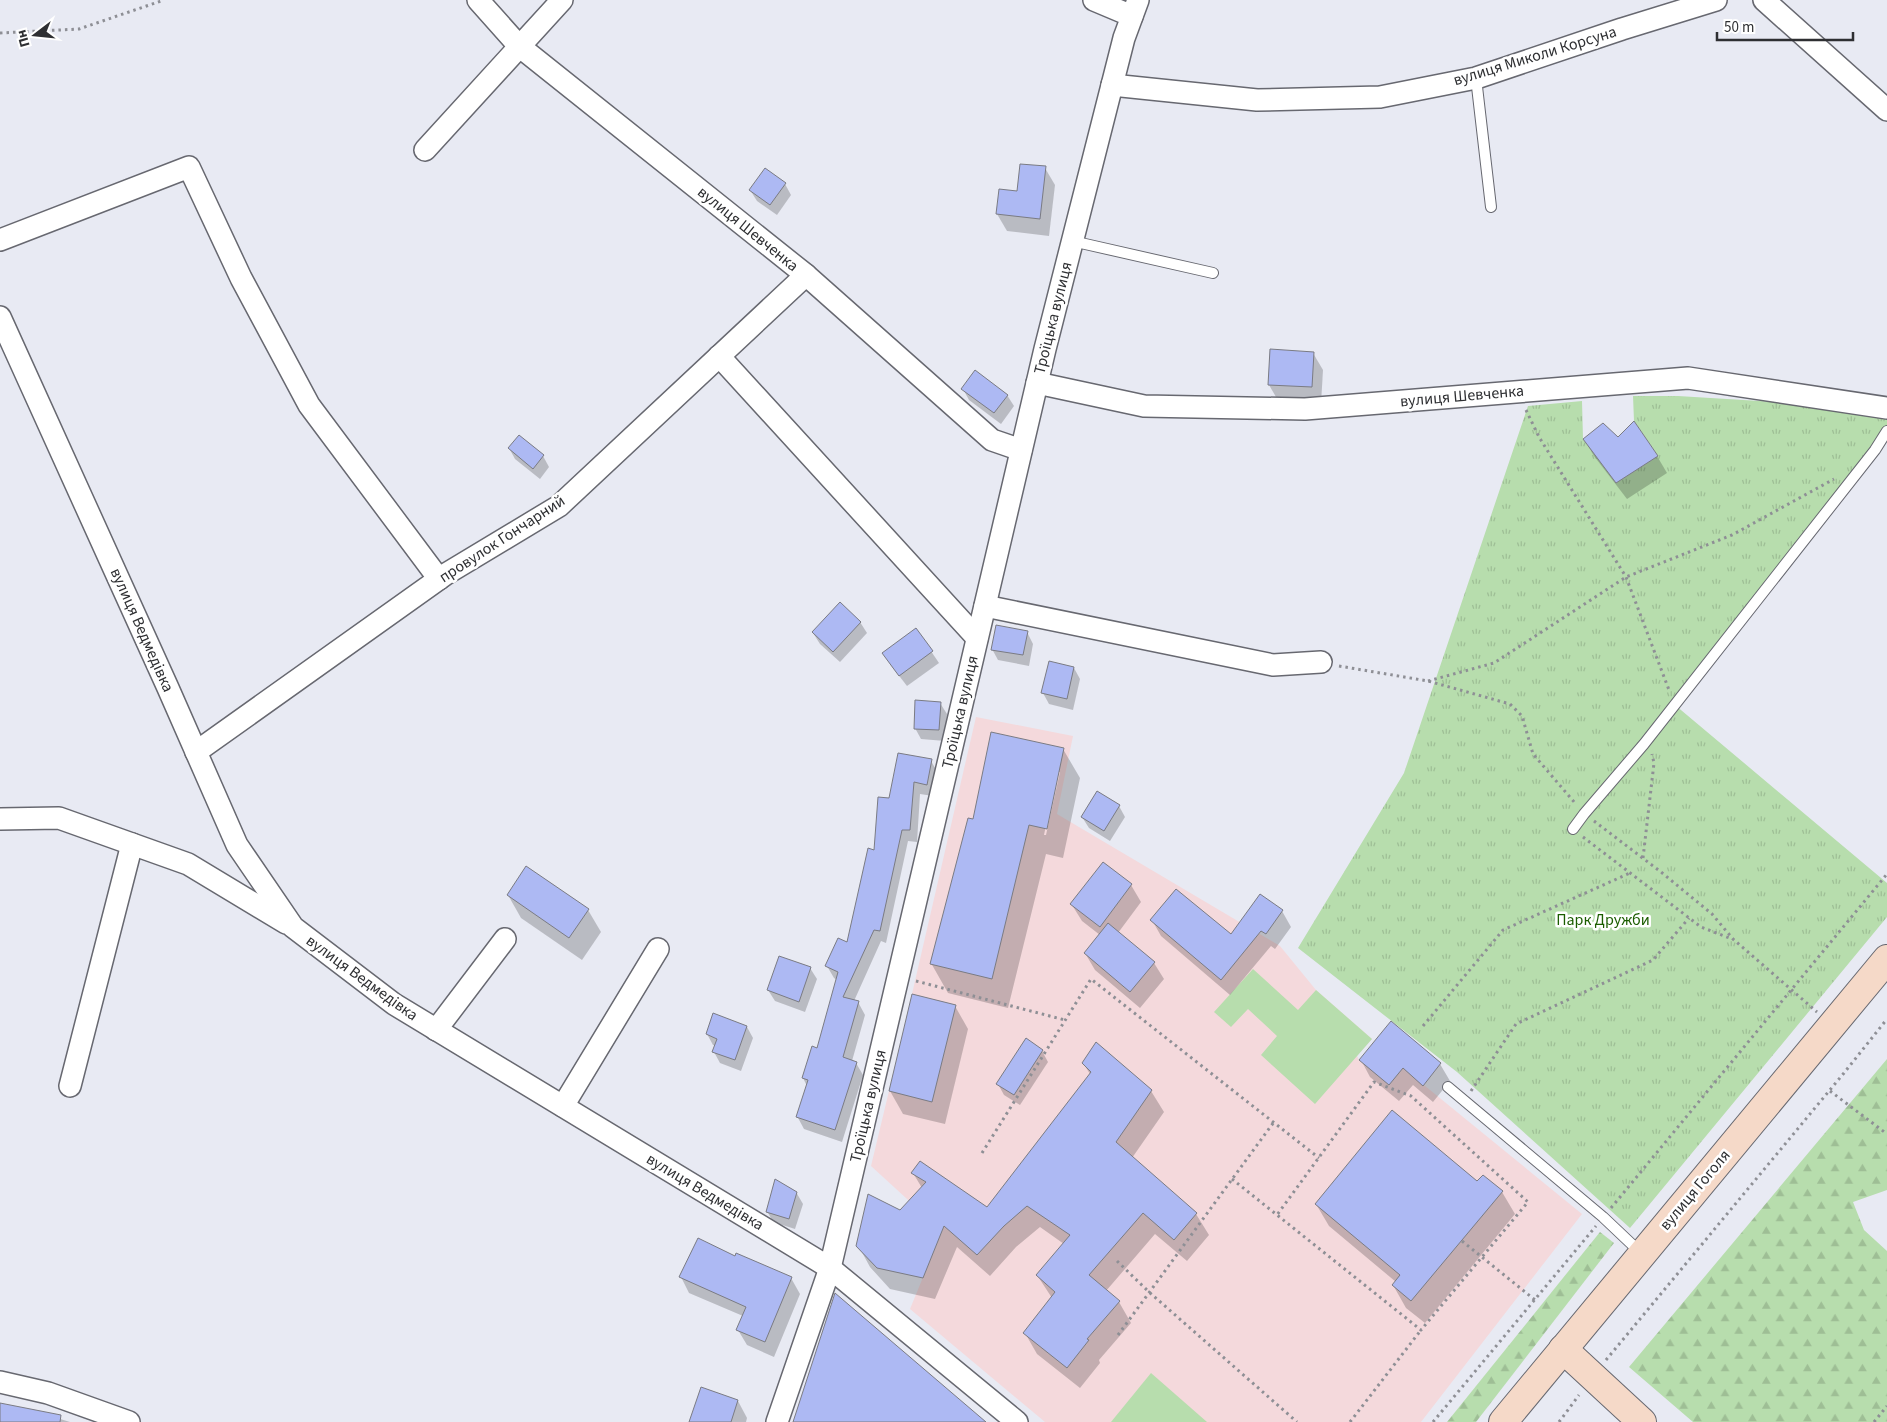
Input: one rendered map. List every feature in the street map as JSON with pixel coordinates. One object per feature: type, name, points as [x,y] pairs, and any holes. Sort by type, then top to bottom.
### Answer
[{"type":"street","name":"вулиця Шевченка","points":[[478,0],[519,46],[806,275],[992,440],[1021,450]]},
{"type":"street","points":[[426,150],[562,0]]},
{"type":"street","points":[[1094,0],[1135,8]]},
{"type":"street","name":"вулиця Миколи Корсуна","points":[[1112,85],[1257,100],[1380,97],[1476,78],[1716,0]]},
{"type":"street","points":[[1764,0],[1887,110]]},
{"type":"street","name":"Троїцька вулиця","points":[[777,1422],[830,1268],[1037,383],[1124,38],[1135,8]]},
{"type":"street","points":[[0,240],[189,167],[241,278],[309,405],[439,579]]},
{"type":"street","name":"провулок Гончарний","points":[[196,752],[439,579],[558,506],[806,275]]},
{"type":"street","name":"вулиця Ведмедівка","points":[[0,317],[237,845],[293,927],[394,1004],[830,1268],[1017,1422]]},
{"type":"street","points":[[719,356],[978,638]]},
{"type":"street","name":"вулиця Шевченка","points":[[1037,383],[1144,406],[1295,409],[1688,378],[1887,408]]},
{"type":"street","points":[[985,606],[1273,665],[1320,662]]},
{"type":"street","points":[[0,819],[59,818],[188,864],[293,927]]},
{"type":"street","points":[[70,1086],[132,844]]},
{"type":"street","points":[[436,1030],[505,939]]},
{"type":"street","points":[[563,1106],[658,948]]},
{"type":"street","name":"вулиця Гоголя","points":[[1503,1422],[1887,959]]},
{"type":"street","points":[[1563,1349],[1642,1422]]},
{"type":"street","points":[[0,1382],[48,1394],[81,1414],[129,1422]]},
{"type":"lane","points":[[1476,78],[1491,207]]},
{"type":"lane","points":[[1072,241],[1213,273]]},
{"type":"lane","points":[[1573,829],[1675,705],[1865,462],[1887,431]]},
{"type":"lane","points":[[1448,1087],[1604,1217],[1642,1254]]},
{"type":"path","points":[[0,33],[79,28],[164,0]]},
{"type":"path","points":[[1517,392],[1538,437],[1626,577],[1675,705]]},
{"type":"path","points":[[1428,681],[1494,663],[1626,577],[1732,535],[1865,462]]},
{"type":"path","points":[[1320,662],[1428,681],[1510,704],[1522,716],[1533,754],[1584,814],[1712,914],[1733,939],[1832,1025]]},
{"type":"path","points":[[1642,858],[1654,763],[1648,739]]},
{"type":"path","points":[[1573,829],[1701,927],[1733,939]]},
{"type":"path","points":[[1423,1026],[1504,930],[1630,873]]},
{"type":"path","points":[[1433,1422],[1887,874]]},
{"type":"path","points":[[1464,1101],[1516,1024],[1653,960],[1689,918]]},
{"type":"path","points":[[982,1153],[1091,979],[1318,1158]]},
{"type":"path","points":[[914,981],[1065,1020]]},
{"type":"path","points":[[1559,1422],[1593,1376],[1887,1019]]},
{"type":"path","points":[[1277,1215],[1374,1082],[1411,1096],[1528,1202],[1421,1330],[1350,1422]]},
{"type":"path","points":[[1830,1090],[1887,1134]]},
{"type":"path","points":[[1118,1335],[1274,1122]]},
{"type":"path","points":[[1232,1179],[1421,1330]]},
{"type":"path","points":[[1462,1241],[1535,1300]]},
{"type":"path","points":[[1117,1261],[1149,1292],[1298,1422]]},
{"type":"path","points":[[1874,1422],[1887,1406]]},
{"type":"shaded area","points":[[976,717],[1073,736],[1057,814],[1280,946],[1316,990],[1372,1039],[1357,1056],[1359,1060],[1389,1084],[1403,1068],[1582,1214],[1421,1422],[1045,1422],[910,1309],[942,1231],[871,1166],[889,1091],[932,1101],[956,1005],[912,994]]},
{"type":"green space","name":"Парк Дружби","points":[[1633,396],[1678,396],[1887,409],[1887,428],[1675,705],[1887,883],[1887,917],[1630,1228],[1457,1072],[1298,948],[1404,773],[1528,406],[1582,401],[1583,439],[1616,483],[1658,456],[1634,421]]},
{"type":"green space","points":[[1253,969],[1298,1010],[1316,990],[1372,1039],[1315,1104],[1261,1055],[1277,1036],[1248,1009],[1231,1027],[1214,1012]]},
{"type":"green space","points":[[1887,1059],[1887,1190],[1853,1202],[1864,1230],[1887,1251],[1887,1422],[1693,1422],[1629,1367]]},
{"type":"green space","points":[[1600,1232],[1614,1243],[1476,1422],[1447,1422]]},
{"type":"green space","points":[[1151,1373],[1207,1422],[1111,1422]]},
{"type":"building","points":[[1020,164],[1046,166],[1040,219],[996,214],[999,189],[1017,191]]},
{"type":"building","points":[[765,168],[786,183],[770,205],[749,190]]},
{"type":"building","points":[[1270,349],[1314,352],[1312,387],[1268,385]]},
{"type":"building","points":[[975,370],[1008,395],[994,413],[961,389]]},
{"type":"building","points":[[1634,421],[1658,456],[1616,483],[1583,439],[1603,423],[1618,437]]},
{"type":"building","points":[[519,435],[544,455],[533,469],[508,448]]},
{"type":"building","points":[[840,602],[861,622],[833,652],[812,632]]},
{"type":"building","points":[[996,625],[1028,631],[1023,655],[991,650]]},
{"type":"building","points":[[916,628],[933,651],[899,676],[882,653]]},
{"type":"building","points":[[1049,661],[1074,667],[1067,699],[1041,693]]},
{"type":"building","points":[[915,700],[941,702],[939,730],[914,729]]},
{"type":"building","points":[[991,732],[1064,748],[1047,829],[1029,825],[992,979],[930,964],[968,818],[973,819]]},
{"type":"building","points":[[898,753],[932,759],[927,785],[914,782],[910,830],[902,830],[880,931],[874,930],[843,997],[859,1001],[843,1057],[857,1062],[835,1130],[796,1117],[808,1080],[802,1078],[812,1046],[817,1048],[838,972],[825,966],[838,938],[847,942],[868,848],[874,850],[878,797],[889,798]]},
{"type":"building","points":[[1097,791],[1120,805],[1104,831],[1081,817]]},
{"type":"building","points":[[1103,862],[1132,884],[1100,927],[1070,904]]},
{"type":"building","points":[[526,866],[589,909],[569,938],[507,895]]},
{"type":"building","points":[[1176,889],[1231,934],[1260,894],[1283,910],[1266,934],[1261,931],[1221,980],[1150,920]]},
{"type":"building","points":[[1108,923],[1155,962],[1130,992],[1084,953]]},
{"type":"building","points":[[779,956],[811,967],[799,1002],[767,990]]},
{"type":"building","points":[[912,994],[956,1005],[932,1102],[889,1091]]},
{"type":"building","points":[[713,1013],[747,1026],[735,1060],[712,1052],[717,1039],[706,1034]]},
{"type":"building","points":[[1391,1021],[1441,1063],[1423,1086],[1403,1068],[1389,1085],[1359,1060]]},
{"type":"building","points":[[1026,1038],[1043,1050],[1014,1095],[996,1084]]},
{"type":"building","points":[[1096,1042],[1152,1090],[1116,1142],[1197,1213],[1174,1240],[1143,1213],[1089,1275],[1120,1301],[1087,1339],[1089,1340],[1067,1368],[1023,1333],[1055,1292],[1036,1275],[1070,1235],[1027,1206],[1004,1226],[977,1255],[944,1226],[923,1278],[877,1268],[856,1246],[868,1194],[900,1210],[926,1182],[911,1173],[920,1161],[987,1207],[1091,1072],[1082,1063]]},
{"type":"building","points":[[1392,1110],[1477,1181],[1483,1175],[1503,1191],[1411,1301],[1392,1285],[1400,1275],[1315,1204]]},
{"type":"building","points":[[775,1179],[797,1192],[789,1219],[766,1212]]},
{"type":"building","points":[[698,1238],[735,1256],[736,1253],[792,1277],[765,1342],[736,1330],[746,1307],[679,1277]]},
{"type":"building","points":[[835,1293],[986,1422],[793,1422]]},
{"type":"building","points":[[701,1387],[738,1400],[731,1422],[689,1422]]},
{"type":"building","points":[[0,1403],[61,1415],[60,1422],[0,1422]]}]
